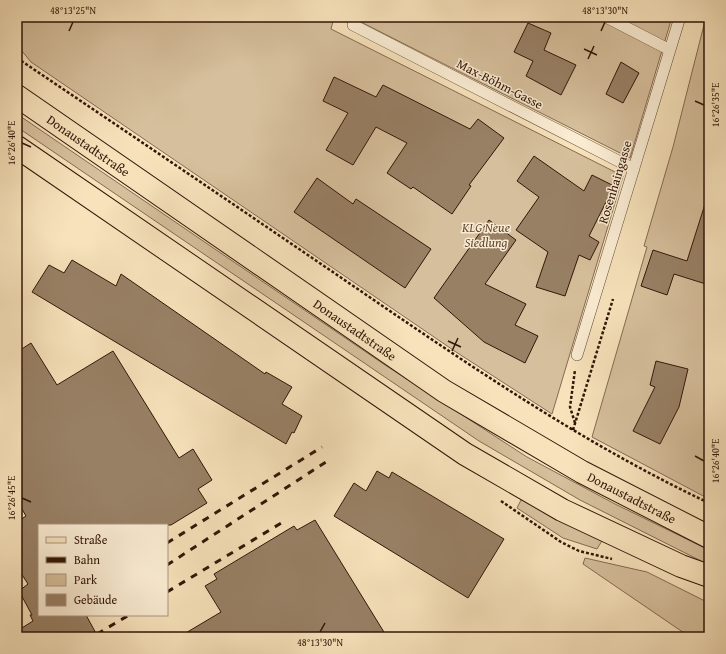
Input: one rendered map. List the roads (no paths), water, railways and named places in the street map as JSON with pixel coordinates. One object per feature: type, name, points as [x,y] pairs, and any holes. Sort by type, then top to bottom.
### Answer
[{"type":"main road","name":"Donaustadtstraße","points":[[17,96],[444,391],[582,472],[709,537]]},
{"type":"main road","points":[[17,147],[465,454],[562,510],[681,566],[709,576]]},
{"type":"lane","points":[[606,17],[670,50]]},
{"type":"lane","name":"Rosenhaingasse","points":[[577,355],[680,17]]},
{"type":"lane","name":"Max-Böhm-Gasse","points":[[353,25],[634,169]]},
{"type":"railway","points":[[168,542],[322,447]]},
{"type":"railway","points":[[168,564],[329,460]]},
{"type":"railway","points":[[168,591],[283,522]]},
{"type":"railway","points":[[97,634],[127,616]]},
{"type":"park label","name":"KLG Neue Siedlung","points":[[486,234]]}]
